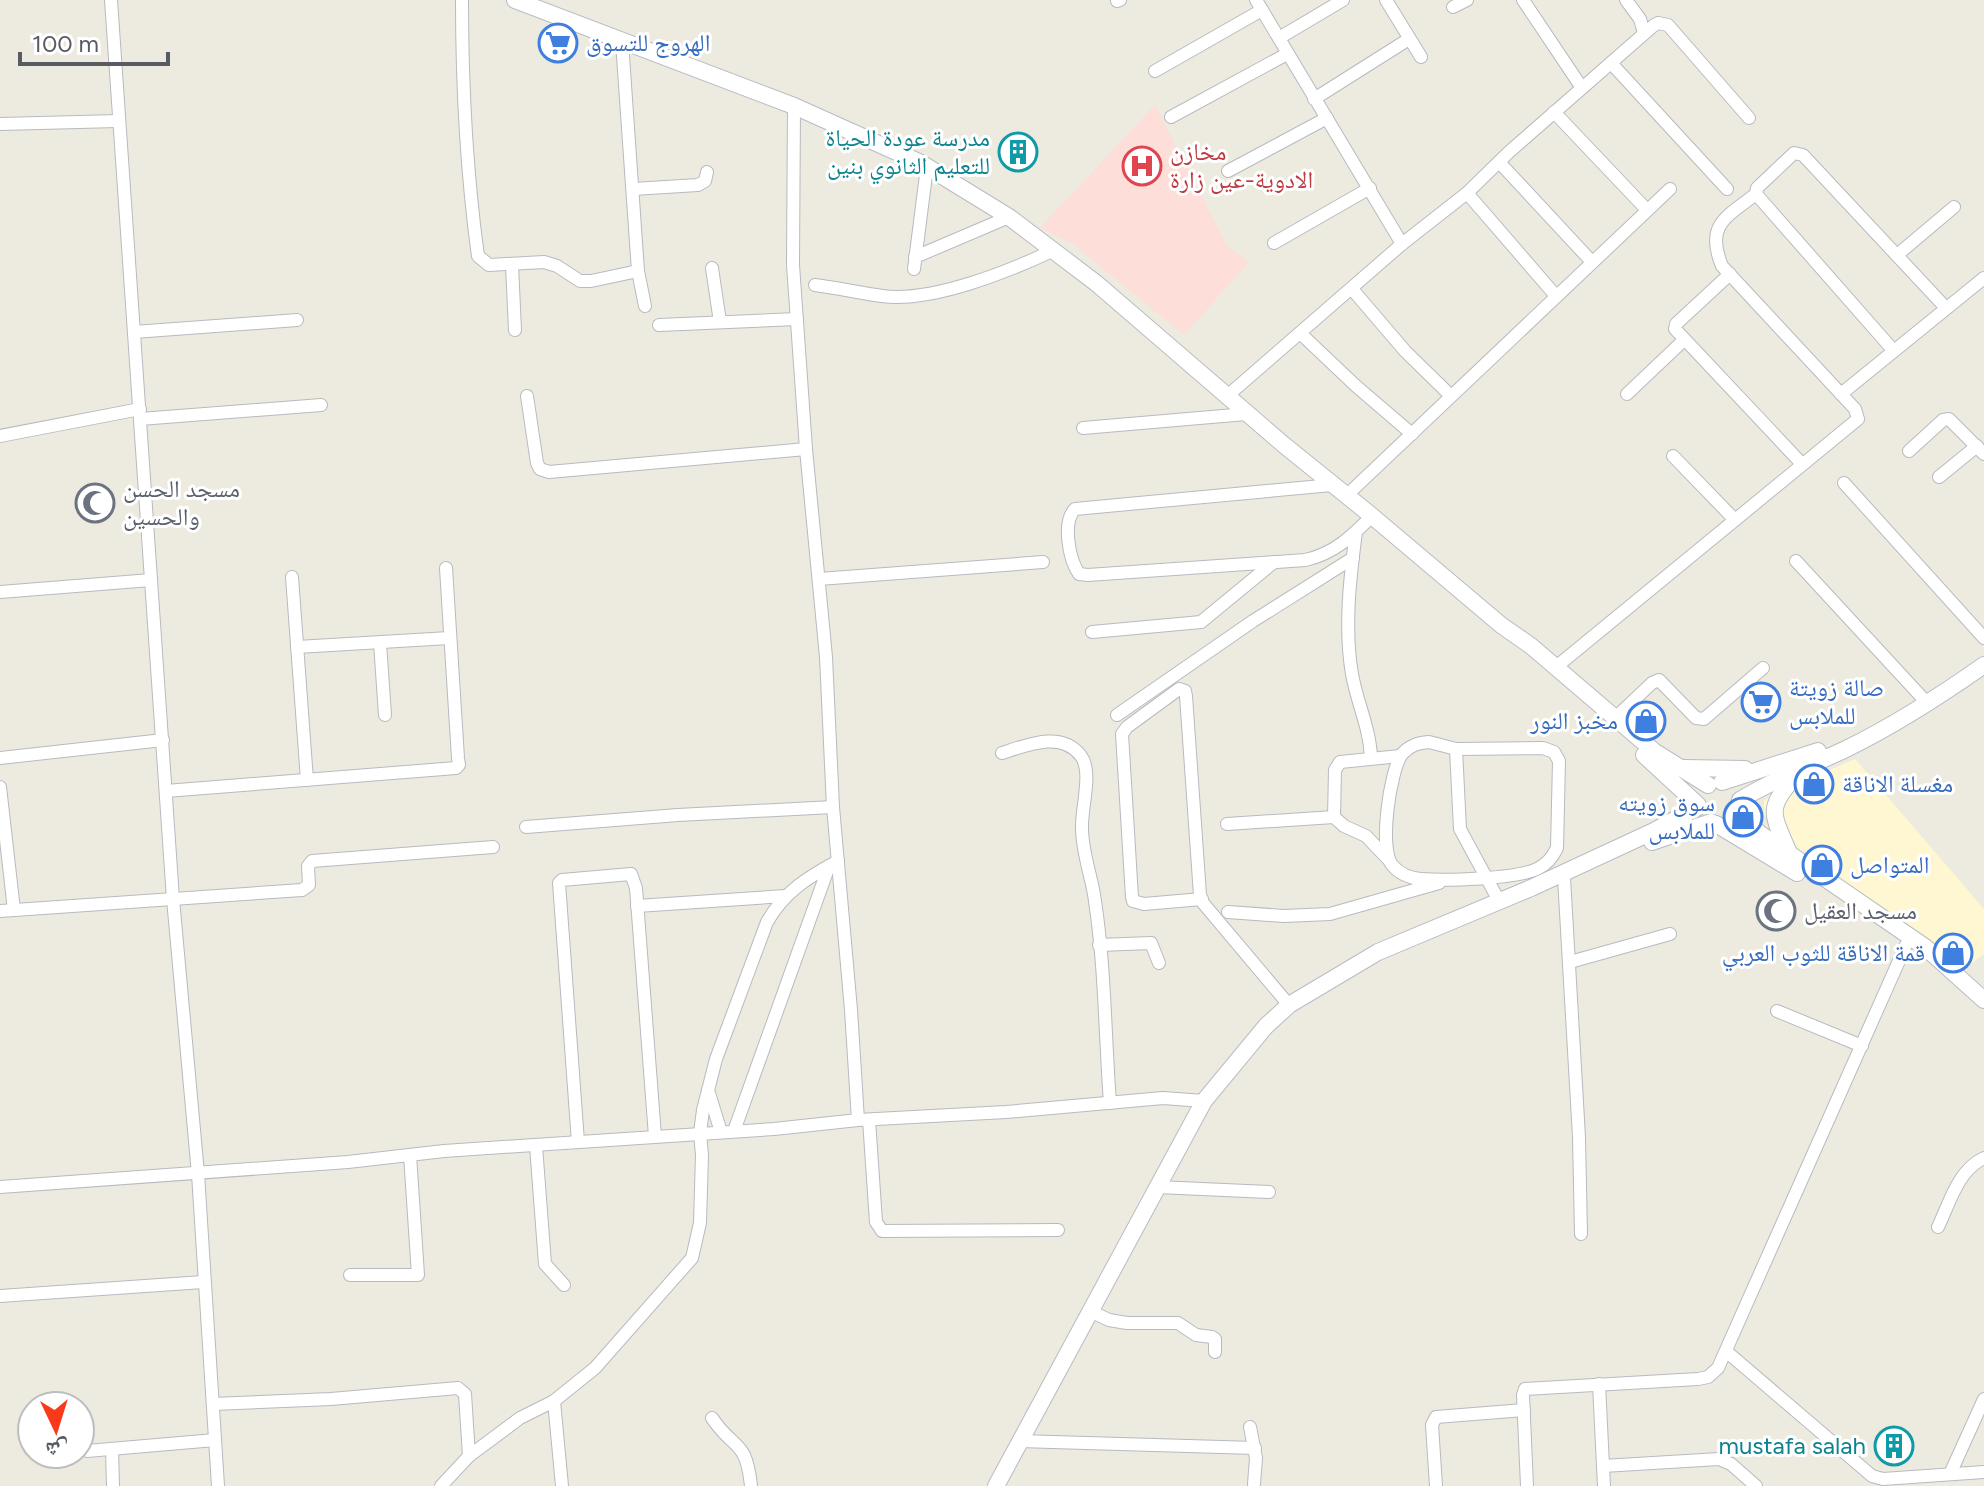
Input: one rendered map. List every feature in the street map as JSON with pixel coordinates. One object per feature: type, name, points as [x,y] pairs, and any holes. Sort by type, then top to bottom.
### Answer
[{"type":"main road","points":[[515,0],[794,106],[927,167],[1009,217],[1054,250],[1246,414],[1615,718],[1678,767],[1715,783],[1732,786],[1739,806],[1752,827],[1925,947],[1984,1000]]},
{"type":"main road","points":[[1501,625],[1524,653],[1649,759],[1698,806],[1703,816],[1944,966]]},
{"type":"main road","points":[[1531,888],[1663,838],[1732,820],[1739,806],[1801,769],[1928,704],[1984,665]]},
{"type":"main road","points":[[996,1486],[1204,1101],[1239,1056],[1289,1005],[1378,952],[1531,888],[1654,831],[1698,806],[1701,791],[1715,783],[1887,727]]},
{"type":"main road","points":[[1678,767],[1770,767]]},
{"type":"main road","points":[[1790,855],[1775,821],[1774,807],[1778,797],[1801,769]]},
{"type":"street","points":[[111,0],[173,899],[198,1174],[218,1486]]},
{"type":"street","points":[[462,0],[462,92],[467,181],[478,256],[489,265],[544,262],[557,266],[580,281],[638,271]]},
{"type":"street","points":[[1279,38],[1343,0]]},
{"type":"street","points":[[1386,0],[1421,57]]},
{"type":"street","points":[[1453,7],[1467,0]]},
{"type":"street","points":[[1523,0],[1582,88]]},
{"type":"street","points":[[1626,0],[1640,19],[1644,33]]},
{"type":"street","points":[[1155,71],[1259,5],[1402,244]]},
{"type":"street","points":[[1226,397],[1402,244],[1467,193],[1554,112],[1658,23],[1668,25],[1749,118]]},
{"type":"street","points":[[1314,99],[1409,39]]},
{"type":"street","points":[[622,42],[638,271],[645,306]]},
{"type":"street","points":[[1171,117],[1287,54]]},
{"type":"street","points":[[1611,63],[1727,189]]},
{"type":"street","points":[[794,106],[793,265],[819,579],[833,807],[833,864],[876,1222],[882,1231],[1058,1230]]},
{"type":"street","points":[[1554,112],[1647,210]]},
{"type":"street","points":[[1228,171],[1327,118]]},
{"type":"street","points":[[0,124],[118,121]]},
{"type":"street","points":[[1556,667],[1858,419],[1855,409],[1722,266],[1714,247],[1715,234],[1727,216],[1756,194],[1757,188],[1794,153],[1800,153],[1946,308]]},
{"type":"street","points":[[1499,162],[1592,262]]},
{"type":"street","points":[[927,167],[914,263],[1009,217]]},
{"type":"street","points":[[633,189],[698,185],[705,181],[707,172]]},
{"type":"street","points":[[1274,243],[1370,188]]},
{"type":"street","points":[[1346,496],[1670,189]]},
{"type":"street","points":[[1467,193],[1556,296]]},
{"type":"street","points":[[1756,194],[1893,350]]},
{"type":"street","points":[[1897,255],[1954,207]]},
{"type":"street","points":[[815,285],[883,297],[926,294],[969,283],[1054,250]]},
{"type":"street","points":[[512,265],[515,330]]},
{"type":"street","points":[[712,268],[720,322]]},
{"type":"street","points":[[1730,274],[1676,324],[1675,329],[1802,464]]},
{"type":"street","points":[[1841,394],[1984,278]]},
{"type":"street","points":[[1352,289],[1405,351],[1451,396]]},
{"type":"street","points":[[659,325],[797,319]]},
{"type":"street","points":[[134,332],[297,320]]},
{"type":"street","points":[[1300,333],[1412,434]]},
{"type":"street","points":[[1627,394],[1684,340]]},
{"type":"street","points":[[527,396],[537,463],[540,469],[549,472],[806,449]]},
{"type":"street","points":[[0,436],[140,414],[321,405]]},
{"type":"street","points":[[1083,428],[1246,414]]},
{"type":"street","points":[[1909,451],[1943,420],[1949,419],[1980,450],[1939,477]]},
{"type":"street","points":[[1673,456],[1735,520]]},
{"type":"street","points":[[1844,483],[1984,638]]},
{"type":"street","points":[[1332,485],[1075,509],[1069,519],[1071,559],[1079,574],[1324,556],[1372,516]]},
{"type":"street","points":[[1356,532],[1349,626],[1352,673],[1367,725],[1371,758]]},
{"type":"street","points":[[1117,715],[1253,621],[1353,558]]},
{"type":"street","points":[[1796,561],[1928,704]]},
{"type":"street","points":[[819,579],[1043,562]]},
{"type":"street","points":[[1092,632],[1201,622],[1274,562]]},
{"type":"street","points":[[166,791],[456,768],[459,765],[446,568]]},
{"type":"street","points":[[292,577],[307,780]]},
{"type":"street","points":[[0,592],[151,580]]},
{"type":"street","points":[[297,647],[449,638]]},
{"type":"street","points":[[380,643],[385,715]]},
{"type":"street","points":[[1615,718],[1659,680],[1696,718],[1704,719],[1763,668]]},
{"type":"street","points":[[1202,899],[1144,904],[1133,901],[1132,897],[1122,734],[1179,689],[1185,691],[1186,696],[1202,899],[1289,1005]]},
{"type":"street","points":[[0,758],[163,740]]},
{"type":"street","points":[[1002,753],[1046,741],[1061,741],[1084,760],[1082,828],[1095,901],[1110,1103]]},
{"type":"street","points":[[1227,824],[1334,817],[1344,826],[1369,838],[1390,864],[1402,874],[1458,878],[1515,876],[1537,869],[1552,859],[1557,848],[1559,761],[1554,752],[1543,748],[1456,749],[1429,742],[1415,743],[1400,756],[1385,815],[1389,860]]},
{"type":"street","points":[[1456,749],[1460,829],[1499,901]]},
{"type":"street","points":[[1334,817],[1337,764],[1400,756]]},
{"type":"street","points":[[0,787],[7,911],[302,890],[309,885],[308,866],[312,861],[493,847]]},
{"type":"street","points":[[526,827],[833,807]]},
{"type":"street","points":[[441,1486],[469,1456],[520,1418],[554,1401],[595,1368],[692,1258],[700,1223],[700,1133],[716,1059],[767,922],[785,896],[805,879],[833,864]]},
{"type":"street","points":[[727,1131],[833,864]]},
{"type":"street","points":[[578,1142],[559,883],[562,880],[631,874],[636,888],[655,1136]]},
{"type":"street","points":[[1228,912],[1284,916],[1330,914],[1458,878]]},
{"type":"street","points":[[1564,878],[1579,1137],[1581,1234]]},
{"type":"street","points":[[637,906],[785,896]]},
{"type":"street","points":[[1570,962],[1670,934]]},
{"type":"street","points":[[1099,945],[1151,943],[1159,963]]},
{"type":"street","points":[[1527,1486],[1525,1389],[1708,1377],[1718,1368],[1906,945]]},
{"type":"street","points":[[1777,1011],[1862,1046]]},
{"type":"street","points":[[708,1090],[727,1131]]},
{"type":"street","points":[[0,1187],[1179,1097],[1204,1101]]},
{"type":"street","points":[[536,1146],[545,1264],[564,1285]]},
{"type":"street","points":[[350,1275],[418,1275],[410,1155]]},
{"type":"street","points":[[1938,1227],[1961,1178],[1971,1165],[1984,1158]]},
{"type":"street","points":[[1157,1187],[1269,1192]]},
{"type":"street","points":[[0,1296],[203,1282]]},
{"type":"street","points":[[1090,1311],[1117,1321],[1182,1324],[1196,1335],[1215,1339],[1215,1352]]},
{"type":"street","points":[[1727,1352],[1867,1473],[1883,1479],[1984,1472]]},
{"type":"street","points":[[1599,1384],[1604,1486]]},
{"type":"street","points":[[213,1404],[331,1399],[458,1388],[465,1394],[469,1456]]},
{"type":"street","points":[[1950,1474],[1984,1399]]},
{"type":"street","points":[[554,1401],[562,1486]]},
{"type":"street","points":[[1436,1486],[1432,1425],[1436,1417],[1524,1410]]},
{"type":"street","points":[[712,1418],[743,1450],[749,1463],[751,1486]]},
{"type":"street","points":[[1250,1427],[1257,1464],[1254,1484]]},
{"type":"street","points":[[96,1450],[215,1440]]},
{"type":"street","points":[[1019,1441],[1255,1448]]},
{"type":"street","points":[[112,1449],[113,1486]]},
{"type":"street","points":[[1603,1466],[1719,1459],[1731,1464],[1756,1486]]},
{"type":"shaded area","name":"مخازن الادوية-عين زارة","points":[[1155,105],[1227,246],[1249,262],[1184,335],[1073,244],[1040,228]]},
{"type":"shaded area","points":[[1855,759],[1984,909],[1984,954],[1965,968],[1775,831],[1764,814],[1764,801],[1774,794]]},
{"type":"place","name":"الهروج للتسوق","points":[[558,43]]},
{"type":"place","name":"مدرسة عودة الحياة للتعليم الثانوي بنين","points":[[1018,152]]},
{"type":"place","name":"مخازن الادوية-عين زارة","points":[[1142,166]]},
{"type":"place","name":"مسجد الحسن والحسين","points":[[95,503]]},
{"type":"place","name":"صالة زويتة للملابس","points":[[1761,702]]},
{"type":"place","name":"مخبز النور","points":[[1646,721]]},
{"type":"place","name":"مغسلة الاناقة","points":[[1814,784]]},
{"type":"place","name":"سوق زويته للملابس","points":[[1743,817]]},
{"type":"place","name":"المتواصل","points":[[1822,865]]},
{"type":"place","name":"مسجد العقيل","points":[[1776,911]]},
{"type":"place","name":"قمة الاناقة للثوب العربي","points":[[1953,953]]},
{"type":"place","name":"mustafa salah","points":[[1894,1446]]}]
